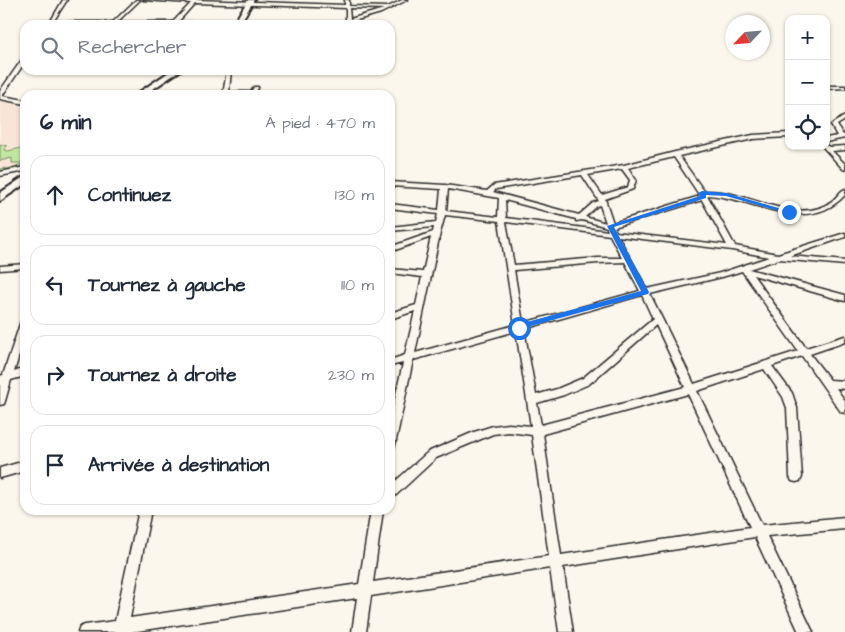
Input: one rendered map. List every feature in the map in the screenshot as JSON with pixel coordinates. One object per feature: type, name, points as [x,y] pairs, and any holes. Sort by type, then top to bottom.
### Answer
[{"type":"highway","points":[[239,20],[250,2]]},
{"type":"highway","points":[[147,90],[170,75]]},
{"type":"highway","points":[[0,198],[20,183]]},
{"type":"street","points":[[52,20],[65,0]]},
{"type":"street","points":[[117,20],[138,0]]},
{"type":"street","points":[[145,0],[294,2],[347,7],[390,8]]},
{"type":"street","points":[[346,0],[348,20]]},
{"type":"street","points":[[351,20],[390,8],[405,0]]},
{"type":"street","points":[[178,20],[195,1]]},
{"type":"street","points":[[292,20],[294,2]]},
{"type":"street","points":[[20,66],[0,96],[20,101]]},
{"type":"street","points":[[226,90],[228,75]]},
{"type":"street","points":[[830,88],[845,87]]},
{"type":"street","points":[[830,139],[843,136],[834,125],[845,118]]},
{"type":"street","points":[[490,193],[494,187],[624,167],[753,137],[785,135]]},
{"type":"street","points":[[830,148],[845,148]]},
{"type":"street","points":[[829,150],[845,168]]},
{"type":"street","points":[[675,154],[703,195],[732,248]]},
{"type":"street","points":[[579,219],[595,204],[631,188],[633,180],[624,167]]},
{"type":"street","points":[[0,174],[20,170]]},
{"type":"street","points":[[584,174],[602,200],[612,230],[645,292],[806,632]]},
{"type":"street","points":[[395,184],[445,187],[490,193],[612,230],[703,195],[726,195],[789,212],[827,208],[845,192]]},
{"type":"street","points":[[395,421],[442,213],[445,187]]},
{"type":"street","points":[[502,196],[502,220],[537,431],[554,561],[566,632]]},
{"type":"street","points":[[395,207],[502,220],[612,230],[780,257],[845,263]]},
{"type":"street","points":[[395,229],[438,229]]},
{"type":"street","points":[[395,248],[438,229]]},
{"type":"street","points":[[395,362],[645,292],[745,269],[845,235]]},
{"type":"street","points":[[510,268],[544,267],[596,259],[628,260]]},
{"type":"street","points":[[0,268],[20,266]]},
{"type":"street","points":[[745,269],[845,298]]},
{"type":"street","points":[[745,269],[829,384],[845,409]]},
{"type":"street","points":[[395,271],[427,275]]},
{"type":"street","points":[[395,314],[421,306]]},
{"type":"street","points":[[531,401],[586,381],[657,320]]},
{"type":"street","points":[[0,401],[4,379],[20,335]]},
{"type":"street","points":[[395,488],[432,455],[493,430],[537,431],[691,389],[845,339]]},
{"type":"street","points":[[766,365],[788,396],[792,408],[796,477]]},
{"type":"street","points":[[4,379],[20,374]]},
{"type":"street","points":[[829,384],[845,385]]},
{"type":"street","points":[[0,473],[20,467]]},
{"type":"street","points":[[120,630],[144,515]]},
{"type":"street","points":[[359,632],[376,515]]},
{"type":"street","points":[[85,632],[120,630],[366,588],[759,531],[845,523]]},
{"type":"shaded area","points":[[0,101],[20,105],[20,166],[0,170]]},
{"type":"green space","points":[[0,144],[7,146],[4,150],[8,151],[20,148],[20,163],[12,163],[12,158],[0,161]]},
{"type":"green space","points":[[20,165],[20,169],[0,174],[2,168],[8,169]]},
{"type":"route","points":[[519,328],[645,292],[610,226],[704,197],[702,193],[717,193],[779,211],[789,212]]}]
